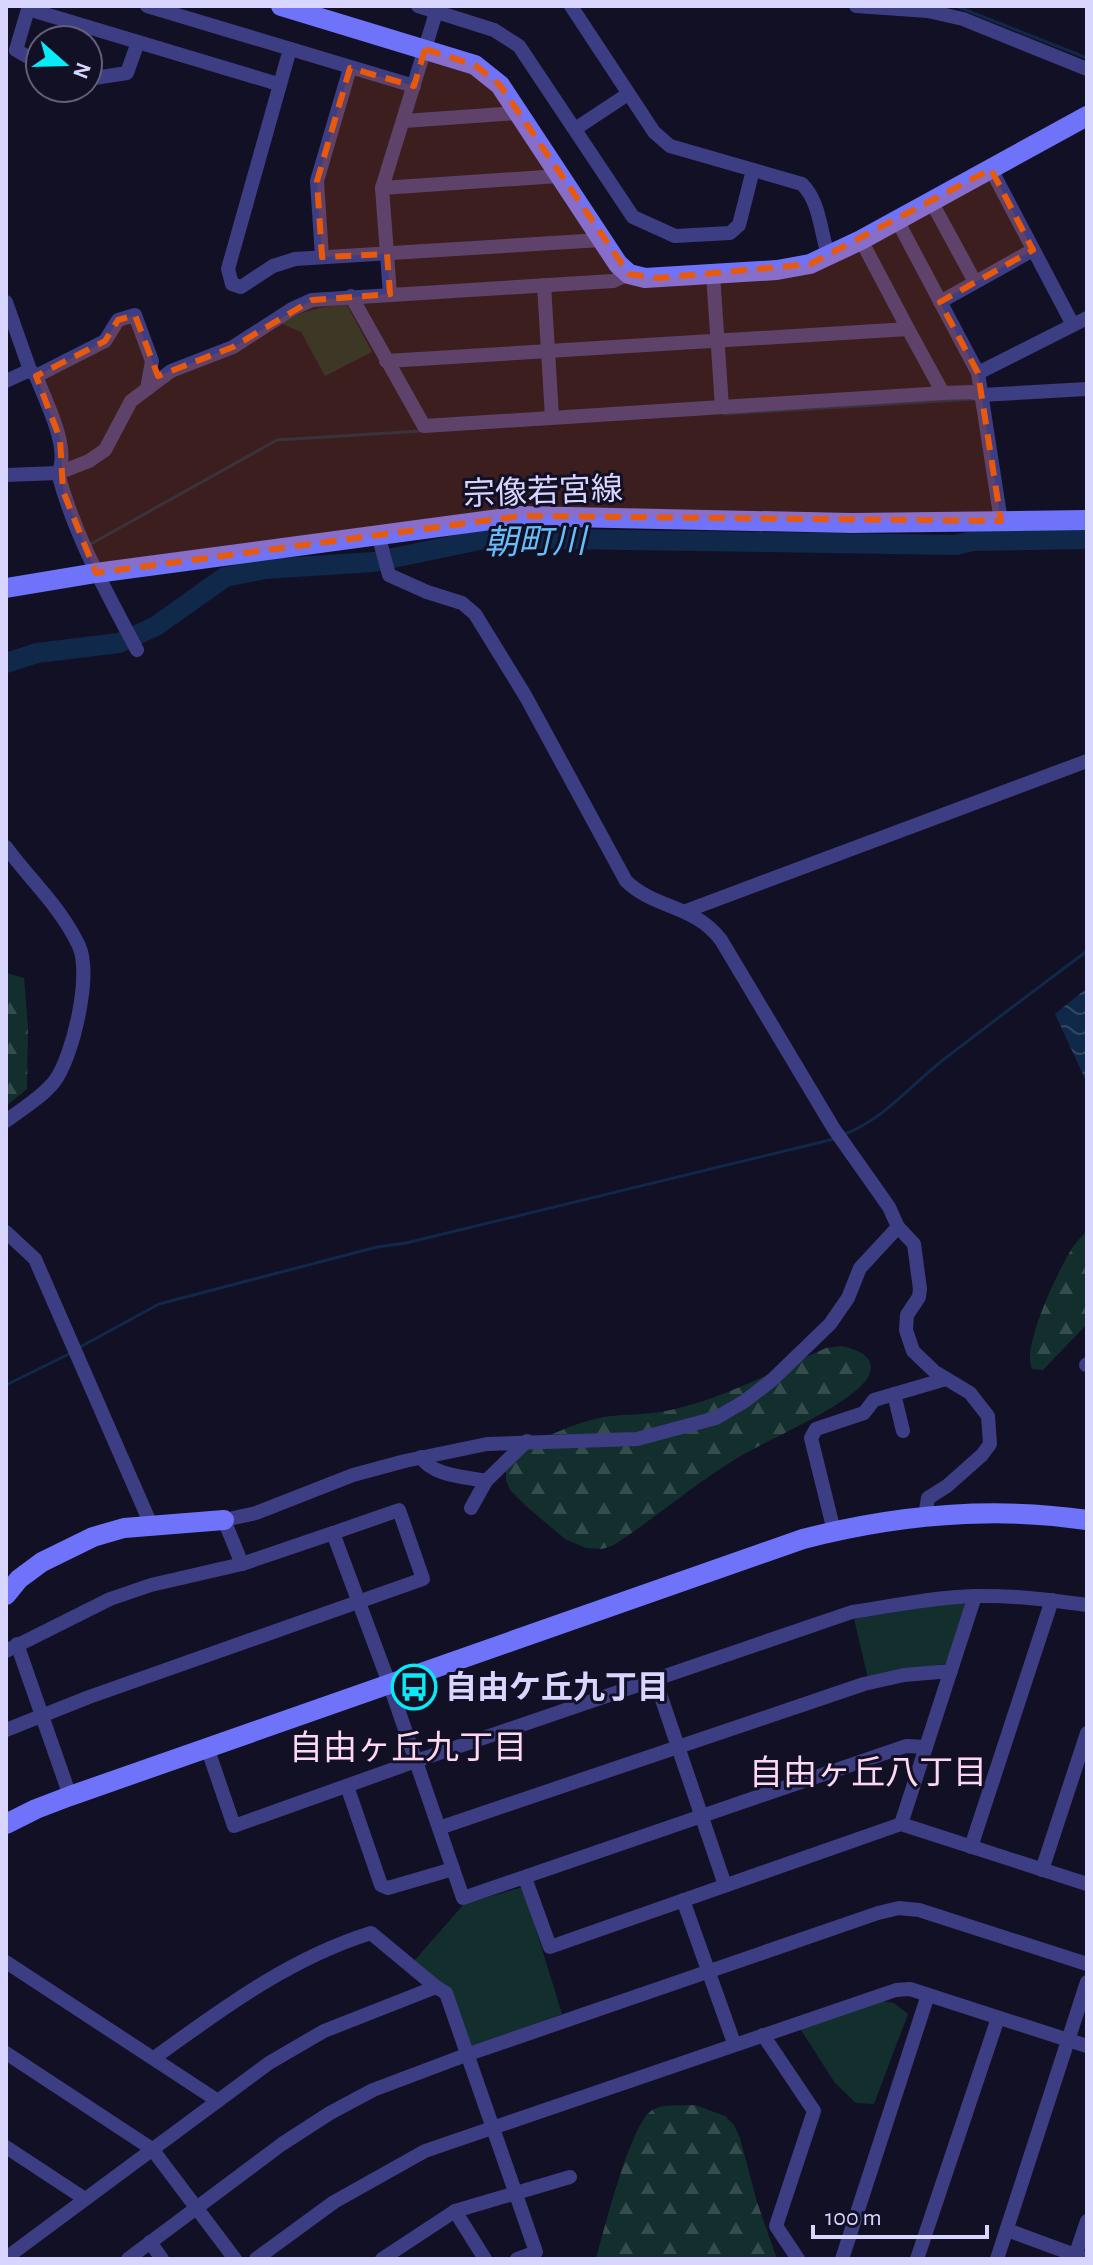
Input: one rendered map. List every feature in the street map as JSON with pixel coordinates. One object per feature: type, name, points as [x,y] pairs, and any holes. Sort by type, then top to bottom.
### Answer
[{"type":"street","points":[[147,6],[414,86]]},
{"type":"street","points":[[281,6],[475,65],[488,73],[500,85],[601,240],[629,274]]},
{"type":"street","points":[[418,6],[437,9],[494,30],[519,46],[633,217],[675,236],[730,233],[739,225],[753,170]]},
{"type":"street","points":[[571,6],[654,132],[670,146],[791,179],[810,192],[829,257]]},
{"type":"street","points":[[856,6],[928,8],[1087,69]]},
{"type":"street","points":[[29,8],[278,84]]},
{"type":"street","points":[[390,294],[382,188],[437,9]]},
{"type":"street","points":[[24,24],[16,50],[24,55]]},
{"type":"street","points":[[104,77],[127,73],[138,42]]},
{"type":"street","points":[[290,49],[228,269],[232,284],[241,287],[273,266],[295,259],[601,240]]},
{"type":"street","points":[[322,257],[317,181],[350,68]]},
{"type":"street","points":[[575,129],[628,94]]},
{"type":"street","points":[[404,121],[518,113]]},
{"type":"street","points":[[6,475],[44,471],[58,473],[89,461],[105,450],[131,401],[171,371],[233,347],[292,309],[312,300],[613,281],[629,274],[658,278],[777,270],[829,257],[1087,116]]},
{"type":"street","points":[[978,373],[1080,321],[1033,250],[991,169]]},
{"type":"street","points":[[382,188],[559,176]]},
{"type":"street","points":[[931,201],[975,282]]},
{"type":"street","points":[[897,220],[978,373],[1001,521]]},
{"type":"street","points":[[861,240],[943,393]]},
{"type":"street","points":[[940,302],[1033,250]]},
{"type":"street","points":[[713,274],[722,407]]},
{"type":"street","points":[[544,285],[552,417]]},
{"type":"street","points":[[351,296],[424,426],[943,393],[972,392],[981,395],[1087,389]]},
{"type":"street","points":[[6,302],[60,439],[62,465],[58,473],[63,491],[96,573],[137,650]]},
{"type":"street","points":[[6,381],[33,373],[105,341],[118,320],[135,315],[152,361],[147,389]]},
{"type":"street","points":[[386,361],[908,329]]},
{"type":"street","name":"宗像若宮線","points":[[6,588],[521,516],[852,523],[1087,520]]},
{"type":"street","points":[[378,534],[389,575],[462,603],[475,614],[526,697],[626,881],[638,893],[686,911],[710,926],[834,1129],[889,1207],[898,1227],[914,1244],[920,1289],[919,1297],[907,1315],[906,1330],[913,1351],[946,1379],[970,1393],[988,1416],[990,1444],[947,1486],[928,1498],[925,1516]]},
{"type":"street","points":[[686,911],[1087,761]]},
{"type":"street","points":[[6,847],[59,910],[80,948],[84,967],[79,1011],[64,1063],[56,1079],[45,1092],[6,1121]]},
{"type":"street","points":[[6,1595],[19,1579],[42,1562],[93,1537],[124,1528],[224,1520],[256,1513],[353,1475],[487,1444],[637,1439],[716,1418],[772,1380],[830,1324],[848,1298],[860,1268],[898,1227]]},
{"type":"street","points":[[6,1232],[35,1259],[152,1527]]},
{"type":"street","points":[[834,1531],[811,1438],[816,1429],[864,1413],[874,1400],[946,1379]]},
{"type":"street","points":[[894,1394],[903,1431]]},
{"type":"street","points":[[471,1508],[486,1481],[527,1441]]},
{"type":"street","points":[[421,1457],[425,1463],[458,1476],[486,1481]]},
{"type":"street","points":[[6,1730],[43,1715],[423,1579],[399,1510],[242,1564],[151,1585],[110,1599],[12,1647],[43,1715],[70,1796]]},
{"type":"street","points":[[6,1824],[36,1809],[207,1747],[753,1555],[834,1531],[925,1516],[975,1513],[1026,1513],[1087,1520]]},
{"type":"street","points":[[224,1520],[242,1564]]},
{"type":"street","points":[[333,1533],[389,1683],[463,1898],[906,1746],[926,1747]]},
{"type":"street","points":[[207,1747],[234,1826],[852,1612],[923,1600],[975,1596],[1087,1605]]},
{"type":"street","points":[[901,1824],[975,1596]]},
{"type":"street","points":[[971,1847],[1052,1600]]},
{"type":"street","points":[[439,1828],[864,1684],[904,1675],[951,1671]]},
{"type":"street","points":[[655,1679],[725,1885]]},
{"type":"street","points":[[1042,1870],[1087,1733]]},
{"type":"street","points":[[347,1786],[381,1885],[388,1888],[453,1869]]},
{"type":"street","points":[[525,1878],[550,1947],[901,1824],[1087,1884]]},
{"type":"street","points":[[683,1900],[734,2043]]},
{"type":"street","points":[[128,2259],[282,2144],[373,2090],[878,1913],[899,1908],[919,1910],[1087,1964]]},
{"type":"street","points":[[154,2058],[268,1979],[371,1933],[446,1993],[536,2252],[517,2259]]},
{"type":"street","points":[[6,1962],[218,2101]]},
{"type":"street","points":[[997,2259],[1087,1982]]},
{"type":"street","points":[[9,2251],[269,2063],[324,2031],[436,1987]]},
{"type":"street","points":[[256,2259],[334,2202],[425,2151],[896,1990],[910,1989],[1087,2046]]},
{"type":"street","points":[[842,2259],[928,1995]]},
{"type":"street","points":[[917,2259],[998,2018]]},
{"type":"street","points":[[763,2035],[814,2111],[776,2226],[798,2259]]},
{"type":"street","points":[[6,2053],[152,2149],[235,2259]]},
{"type":"street","points":[[6,2147],[85,2199]]},
{"type":"street","points":[[382,2259],[455,2211],[570,2177]]},
{"type":"street","points":[[455,2211],[485,2259]]},
{"type":"street","points":[[1007,2230],[1078,2258],[1087,2221]]},
{"type":"street","points":[[150,2242],[162,2259]]},
{"type":"highlighted area","points":[[425,49],[475,65],[500,85],[629,274],[658,278],[810,264],[991,169],[1033,250],[940,302],[978,373],[1001,521],[521,516],[96,573],[63,491],[60,439],[36,376],[105,341],[118,320],[135,315],[158,376],[233,347],[312,300],[390,294],[387,254],[322,257],[317,181],[350,68],[414,86]]},
{"type":"green space","points":[[347,305],[372,352],[325,376],[301,332],[280,323],[312,310]]},
{"type":"green space","points":[[6,973],[24,978],[28,1027],[27,1089],[6,1106]]},
{"type":"green space","points":[[1087,1231],[1087,1324],[1043,1370],[1032,1369],[1032,1344],[1042,1310],[1065,1260]]},
{"type":"green space","points":[[842,1346],[860,1352],[869,1359],[871,1370],[859,1388],[826,1411],[734,1460],[614,1545],[602,1549],[586,1548],[565,1539],[510,1490],[506,1480],[506,1464],[512,1452],[546,1437],[604,1417],[658,1412],[707,1400],[826,1348]]},
{"type":"green space","points":[[965,1601],[968,1604],[948,1663],[868,1678],[854,1619]]},
{"type":"green space","points":[[523,1887],[562,2014],[468,2048],[449,1991],[414,1961],[464,1904]]},
{"type":"green space","points":[[874,2000],[894,2003],[908,2014],[874,2104],[856,2103],[835,2083],[799,2027]]},
{"type":"green space","points":[[695,2105],[725,2116],[734,2125],[777,2259],[596,2259],[626,2157],[643,2120],[651,2111],[661,2107]]},
{"type":"water","points":[[1087,988],[1087,1083],[1055,1014]]},
{"type":"waterway","points":[[956,6],[1087,58]]},
{"type":"waterway","points":[[724,414],[976,399]]},
{"type":"waterway","points":[[89,545],[277,440],[421,431]]},
{"type":"waterway","name":"朝町川","points":[[6,663],[37,653],[119,643],[156,626],[225,577],[265,569],[374,562],[489,538],[956,545],[973,541],[1087,539]]},
{"type":"waterway","points":[[845,1134],[885,1110],[943,1060],[1087,951]]},
{"type":"waterway","points":[[80,1347],[159,1304],[377,1247],[406,1243],[834,1139]]},
{"type":"waterway","points":[[6,1385],[71,1353]]},
{"type":"place","name":"自由ケ丘九丁目","points":[[414,1687]]},
{"type":"district","name":"自由ヶ丘九丁目","points":[[408,1747]]},
{"type":"district","name":"自由ヶ丘八丁目","points":[[868,1772]]}]
